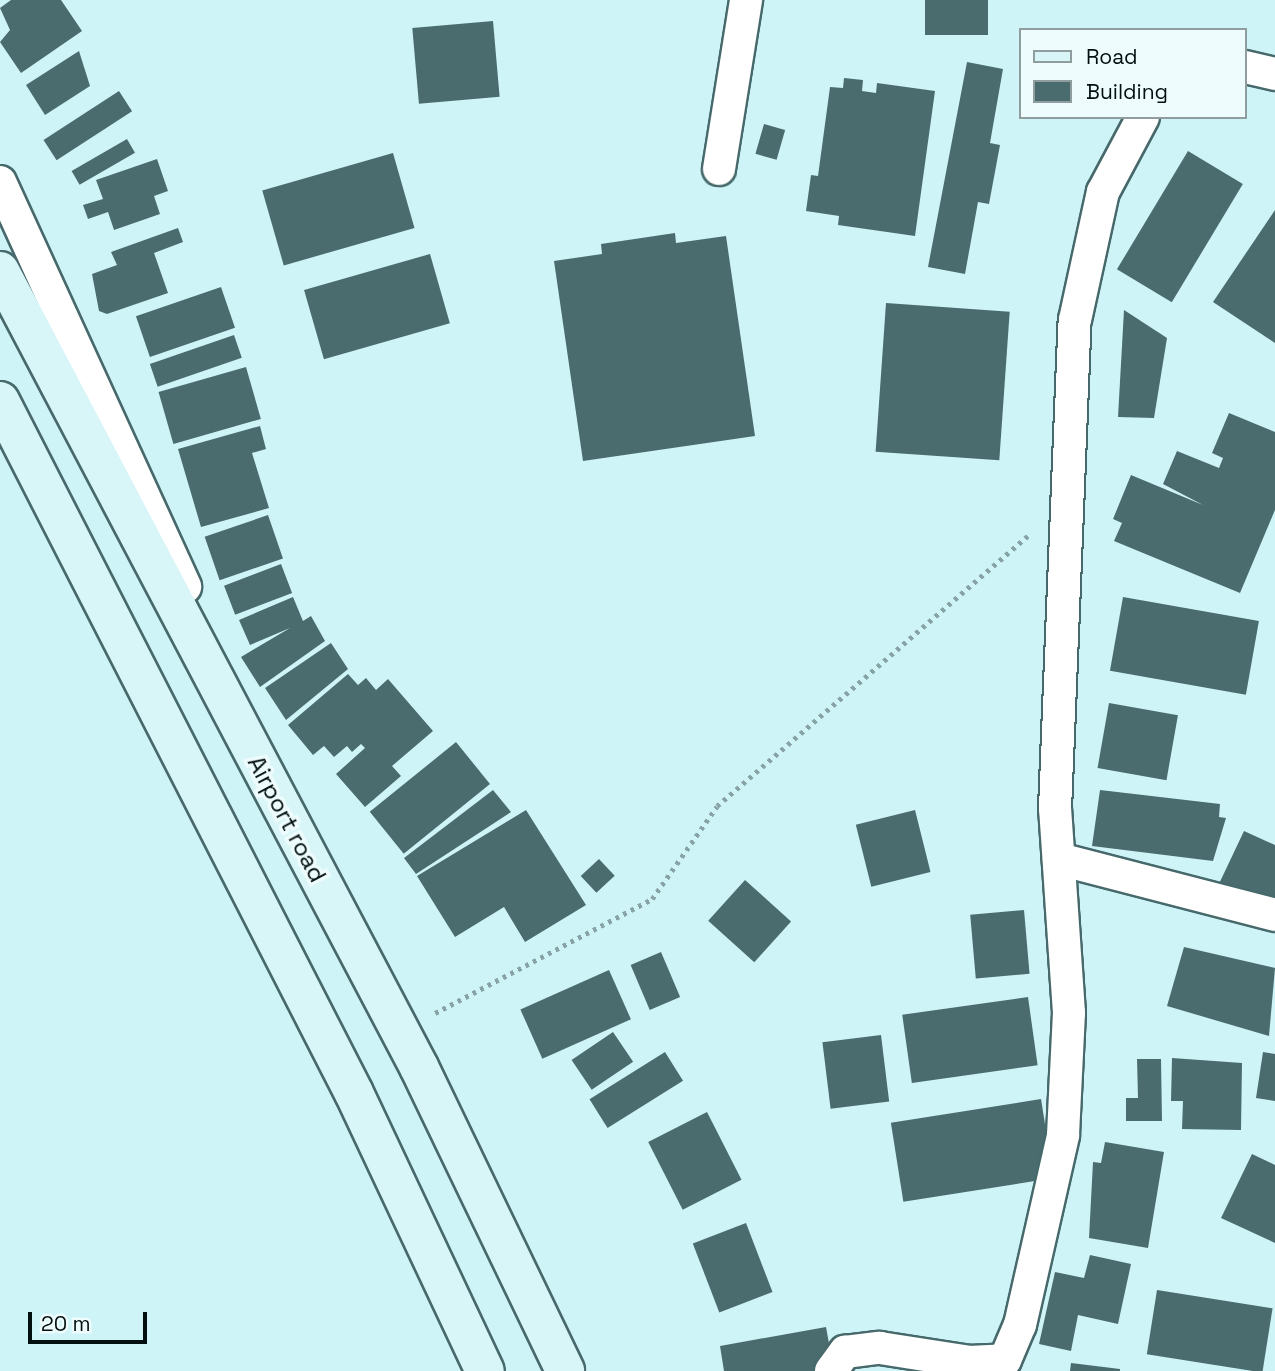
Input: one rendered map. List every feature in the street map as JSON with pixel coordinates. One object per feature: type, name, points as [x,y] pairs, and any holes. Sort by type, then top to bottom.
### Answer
[{"type":"main road","name":"Airport road","points":[[0,271],[419,1067],[565,1371]]},
{"type":"main road","points":[[0,401],[75,540],[354,1093],[485,1371]]},
{"type":"main road","points":[[75,540],[126,512]]},
{"type":"street","points":[[719,169],[746,0]]},
{"type":"street","points":[[1247,67],[1275,74]]},
{"type":"street","points":[[831,1371],[845,1352],[880,1348],[969,1362],[1005,1360],[1020,1325],[1063,1135],[1069,1013],[1055,809],[1072,503],[1075,320],[1104,192],[1142,119]]},
{"type":"street","points":[[0,182],[207,637],[412,1025],[419,1067]]},
{"type":"street","points":[[1059,859],[1275,915]]},
{"type":"path","points":[[412,1025],[652,899],[717,806],[917,628],[1072,503]]},
{"type":"building","points":[[11,0],[61,0],[82,31],[21,73],[0,42],[10,30],[0,8]]},
{"type":"building","points":[[925,0],[988,0],[988,35],[925,35]]},
{"type":"building","points":[[493,21],[500,97],[419,104],[412,28]]},
{"type":"building","points":[[79,51],[90,86],[45,115],[26,85]]},
{"type":"building","points":[[967,62],[1003,69],[990,143],[1000,145],[989,204],[978,202],[965,274],[928,267]]},
{"type":"building","points":[[844,78],[863,80],[862,91],[876,93],[877,83],[935,91],[915,236],[838,225],[839,216],[806,211],[811,175],[818,176],[830,87],[843,88]]},
{"type":"building","points":[[119,91],[132,111],[57,160],[44,140]]},
{"type":"building","points":[[764,124],[785,130],[777,160],[755,154]]},
{"type":"building","points":[[127,139],[135,153],[80,185],[72,171]]},
{"type":"building","points":[[1188,151],[1243,184],[1172,302],[1117,269]]},
{"type":"building","points":[[393,153],[414,228],[284,265],[262,190]]},
{"type":"building","points":[[157,159],[168,191],[154,196],[160,214],[114,230],[108,212],[88,219],[83,205],[103,199],[96,180]]},
{"type":"building","points":[[1275,210],[1275,343],[1213,302]]},
{"type":"building","points":[[178,228],[183,242],[154,253],[168,293],[107,314],[99,311],[92,274],[117,265],[111,252]]},
{"type":"building","points":[[675,233],[676,243],[726,236],[755,436],[583,461],[554,261],[602,254],[601,244]]},
{"type":"building","points":[[430,254],[450,323],[324,359],[304,290]]},
{"type":"building","points":[[221,287],[235,328],[150,357],[136,316]]},
{"type":"building","points":[[886,303],[1010,312],[999,460],[876,452]]},
{"type":"building","points":[[1124,310],[1167,338],[1154,418],[1118,417]]},
{"type":"building","points":[[234,335],[242,358],[158,387],[150,364]]},
{"type":"building","points":[[246,367],[261,419],[173,444],[159,392]]},
{"type":"building","points":[[1229,413],[1275,432],[1275,510],[1240,593],[1114,541],[1122,523],[1113,519],[1131,475],[1203,505],[1163,484],[1177,451],[1219,468],[1223,458],[1212,453]]},
{"type":"building","points":[[260,426],[266,449],[252,453],[269,508],[201,527],[178,449]]},
{"type":"building","points":[[268,515],[283,558],[220,580],[205,537]]},
{"type":"building","points":[[281,564],[292,593],[235,615],[224,586]]},
{"type":"building","points":[[293,597],[303,621],[311,616],[325,641],[260,687],[241,657],[290,628],[250,645],[239,620]]},
{"type":"building","points":[[1123,597],[1259,621],[1246,695],[1110,671]]},
{"type":"building","points":[[331,643],[348,669],[286,720],[265,688]]},
{"type":"building","points":[[348,674],[358,685],[366,678],[376,690],[388,679],[433,731],[392,766],[401,776],[365,807],[336,774],[365,748],[361,744],[352,752],[347,746],[334,757],[324,746],[313,755],[288,725]]},
{"type":"building","points":[[1109,703],[1178,715],[1166,780],[1098,768]]},
{"type":"building","points":[[456,742],[490,784],[404,854],[370,812]]},
{"type":"building","points":[[493,790],[511,812],[416,874],[404,858]]},
{"type":"building","points":[[1100,790],[1220,804],[1219,817],[1226,818],[1213,861],[1092,846]]},
{"type":"building","points":[[526,810],[586,905],[525,942],[504,907],[455,937],[417,876]]},
{"type":"building","points":[[915,810],[930,872],[871,887],[856,825]]},
{"type":"building","points":[[1244,831],[1275,845],[1275,916],[1217,888]]},
{"type":"building","points":[[599,859],[615,876],[596,893],[581,876]]},
{"type":"building","points":[[745,880],[791,921],[754,962],[708,921]]},
{"type":"building","points":[[1024,910],[1030,974],[976,978],[970,915]]},
{"type":"building","points":[[1184,947],[1275,968],[1269,1036],[1167,1006]]},
{"type":"building","points":[[661,952],[680,997],[650,1010],[631,965]]},
{"type":"building","points":[[609,970],[631,1019],[542,1059],[520,1009]]},
{"type":"building","points":[[1028,997],[1038,1065],[912,1083],[902,1015]]},
{"type":"building","points":[[613,1032],[633,1062],[592,1090],[572,1060]]},
{"type":"building","points":[[881,1035],[889,1102],[831,1109],[822,1042]]},
{"type":"building","points":[[665,1052],[683,1081],[608,1128],[590,1099]]},
{"type":"building","points":[[1263,1052],[1275,1054],[1275,1101],[1256,1098]]},
{"type":"building","points":[[1172,1058],[1242,1063],[1241,1130],[1182,1129],[1183,1101],[1171,1101]]},
{"type":"building","points":[[1137,1059],[1161,1059],[1162,1121],[1126,1121],[1126,1098],[1138,1098]]},
{"type":"building","points":[[1041,1099],[1054,1178],[903,1202],[891,1123]]},
{"type":"building","points":[[707,1112],[742,1180],[683,1210],[648,1142]]},
{"type":"building","points":[[1105,1142],[1164,1152],[1148,1248],[1089,1238],[1093,1162],[1101,1163]]},
{"type":"building","points":[[1252,1154],[1275,1165],[1275,1243],[1221,1218]]},
{"type":"building","points":[[746,1223],[773,1292],[719,1313],[693,1243]]},
{"type":"building","points":[[1090,1255],[1131,1264],[1118,1324],[1078,1315],[1071,1351],[1039,1344],[1055,1272],[1084,1278]]},
{"type":"building","points":[[1157,1290],[1273,1308],[1263,1371],[1147,1354]]},
{"type":"building","points":[[826,1327],[834,1371],[724,1371],[720,1346]]},
{"type":"building","points":[[1071,1363],[1120,1369],[1120,1371],[1070,1371]]}]
